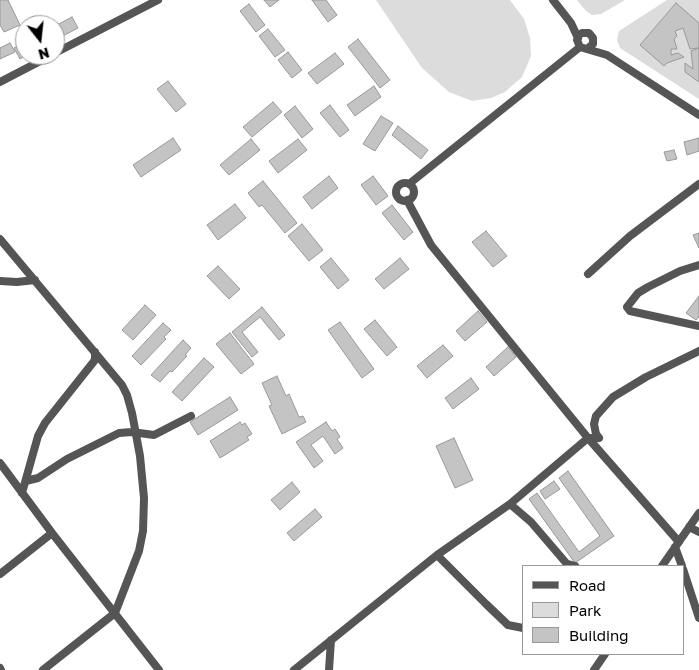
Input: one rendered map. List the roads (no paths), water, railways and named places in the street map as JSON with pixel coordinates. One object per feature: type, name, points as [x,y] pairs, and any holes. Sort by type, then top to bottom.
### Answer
[{"type":"street","points":[[65,48],[158,0]]},
{"type":"street","points":[[553,0],[571,23],[578,38],[577,43],[607,55],[699,115]]},
{"type":"street","points":[[571,23],[589,33],[607,55]]},
{"type":"street","points":[[578,38],[579,35],[586,32]]},
{"type":"street","points":[[409,184],[412,186],[413,195],[407,200],[400,199],[396,193],[401,183],[409,184],[584,47],[593,44],[593,38]]},
{"type":"street","points":[[0,82],[33,65]]},
{"type":"street","points":[[588,274],[630,236],[699,184]]},
{"type":"street","points":[[407,200],[431,245],[677,545],[681,565]]},
{"type":"street","points":[[0,238],[95,352],[127,395],[136,433],[144,498],[140,551],[115,613],[42,670]]},
{"type":"street","points":[[699,265],[680,271],[648,287],[638,293],[627,306],[630,311],[699,326]]},
{"type":"street","points":[[0,281],[35,280]]},
{"type":"street","points":[[22,493],[38,436],[45,423],[95,360],[95,352]]},
{"type":"street","points":[[294,670],[437,556],[510,504],[588,438],[599,438],[594,424],[596,416],[618,392],[699,352]]},
{"type":"street","points":[[26,481],[38,478],[118,433],[132,432],[154,436],[191,416]]},
{"type":"street","points":[[1,466],[159,670]]},
{"type":"street","points":[[510,504],[531,522],[569,565]]},
{"type":"street","points":[[663,565],[699,513]]},
{"type":"street","points":[[689,527],[699,532]]},
{"type":"street","points":[[0,574],[52,533]]},
{"type":"street","points":[[437,556],[508,625],[522,628]]},
{"type":"street","points":[[684,574],[699,618]]},
{"type":"street","points":[[329,670],[332,640]]},
{"type":"street","points":[[594,670],[604,655]]}]
